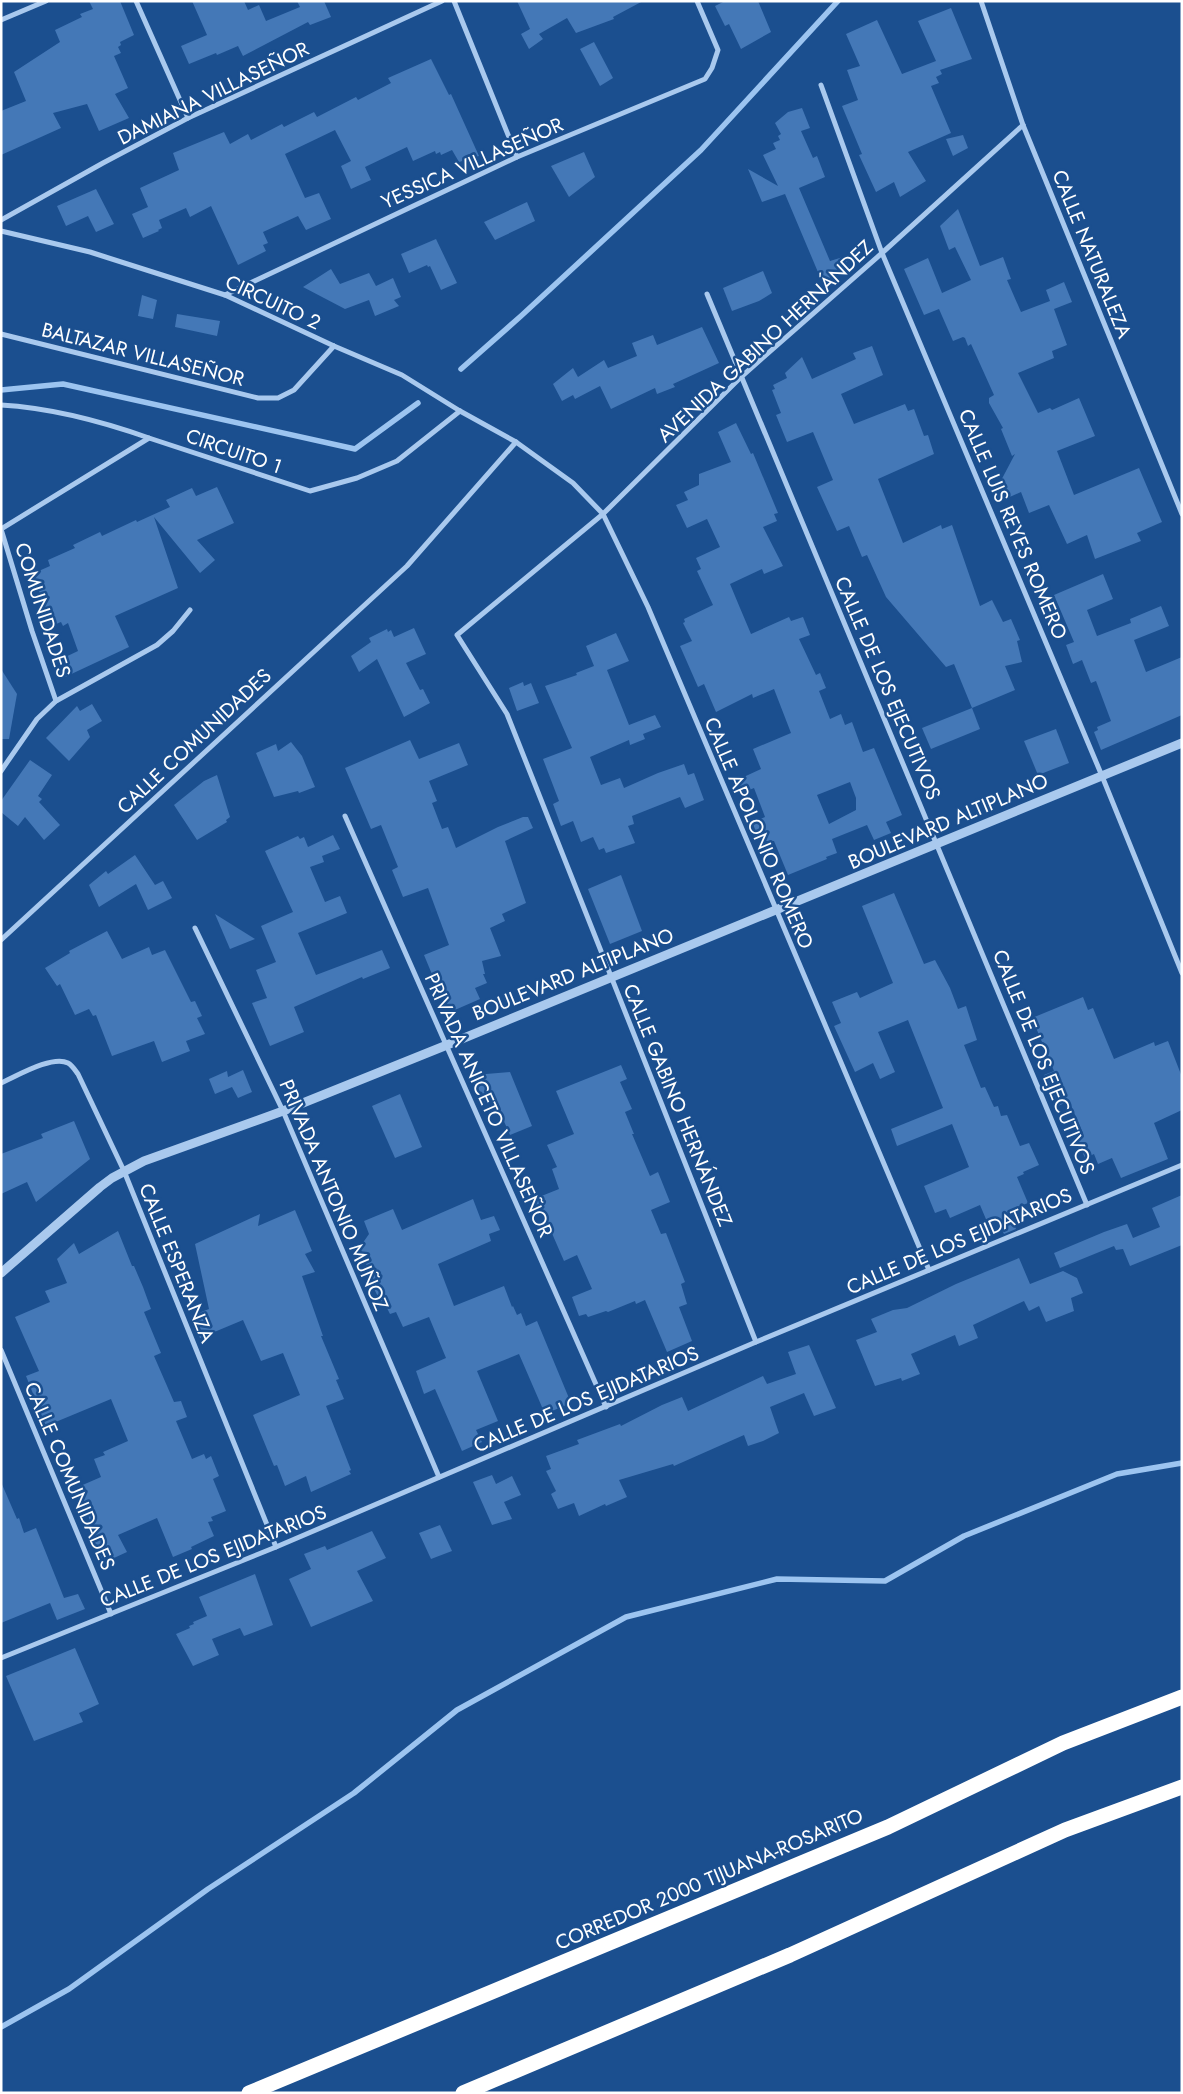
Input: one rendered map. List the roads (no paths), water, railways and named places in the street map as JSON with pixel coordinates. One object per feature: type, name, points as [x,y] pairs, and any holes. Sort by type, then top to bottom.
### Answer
[{"type":"highway","name":"CORREDOR 2000 TIJUANA-ROSARITO","points":[[249,2093],[888,1826],[1063,1743],[1182,1697]]},
{"type":"highway","points":[[463,2093],[790,1955],[1065,1830],[1182,1787]]},
{"type":"street","points":[[1,20],[46,1]]},
{"type":"street","points":[[136,1],[188,118]]},
{"type":"street","name":"DAMIANA VILLASEÑOR","points":[[1,220],[188,118],[442,1]]},
{"type":"street","points":[[454,1],[516,157]]},
{"type":"street","name":"YESSICA VILLASEÑOR","points":[[225,295],[516,157],[705,79],[712,68],[718,50],[697,1]]},
{"type":"street","name":"CALLE NATURALEZA","points":[[981,1],[1023,125],[1182,514]]},
{"type":"street","name":"CALLE LUIS REYES ROMERO","points":[[821,85],[882,253],[1102,776],[1182,973]]},
{"type":"street","name":"AVENIDA GABINO HERNÁNDEZ","points":[[457,635],[603,514],[741,377],[1023,125]]},
{"type":"street","name":"CIRCUITO 2","points":[[1,231],[90,252],[225,295],[334,346],[402,375],[460,411],[516,442]]},
{"type":"street","name":"CALLE DE LOS EJECUTIVOS","points":[[707,294],[1086,1205]]},
{"type":"street","name":"BALTAZAR VILLASEÑOR","points":[[1,334],[258,398],[278,398],[294,390],[334,346]]},
{"type":"street","name":"CIRCUITO 1","points":[[1,405],[23,406],[107,423],[310,491],[350,480],[397,461],[460,411]]},
{"type":"street","points":[[1,529],[149,438]]},
{"type":"street","name":"CALLE APOLONIO ROMERO","points":[[516,442],[573,482],[603,514],[648,607],[929,1270]]},
{"type":"street","name":"CALLE COMUNIDADES","points":[[1,940],[407,566],[516,442]]},
{"type":"street","name":"COMUNIDADES","points":[[1,529],[32,631],[56,700]]},
{"type":"street","points":[[1,771],[37,719],[56,700],[157,645],[173,631],[190,610]]},
{"type":"street","name":"CALLE GABINO HERNÁNDEZ","points":[[457,635],[508,714],[610,977],[756,1342]]},
{"type":"street","name":"BOULEVARD ALTIPLANO","points":[[1,1273],[100,1187],[124,1171],[144,1161],[283,1111],[446,1046],[1182,743]]},
{"type":"street","name":"PRIVADA ANICETO VILLASEÑOR","points":[[345,816],[606,1407]]},
{"type":"street","name":"PRIVADA ANTONIO MUÑOZ","points":[[195,928],[283,1111],[439,1477]]},
{"type":"street","name":"CALLE ESPERANZA","points":[[1,1083],[49,1062],[62,1060],[70,1064],[78,1074],[124,1171],[276,1547]]},
{"type":"street","name":"CALLE DE LOS EJIDATARIOS","points":[[1,1658],[276,1547],[756,1342],[1182,1165]]},
{"type":"street","name":"CALLE COMUNIDADES","points":[[1,1350],[111,1614]]},
{"type":"waterway","points":[[461,369],[701,150],[838,1]]},
{"type":"waterway","points":[[1,390],[63,384],[355,449],[418,403]]},
{"type":"waterway","points":[[1,2027],[69,1989],[208,1889],[354,1793],[457,1710],[626,1617],[777,1579],[885,1581],[964,1536],[1117,1474],[1182,1463]]}]
